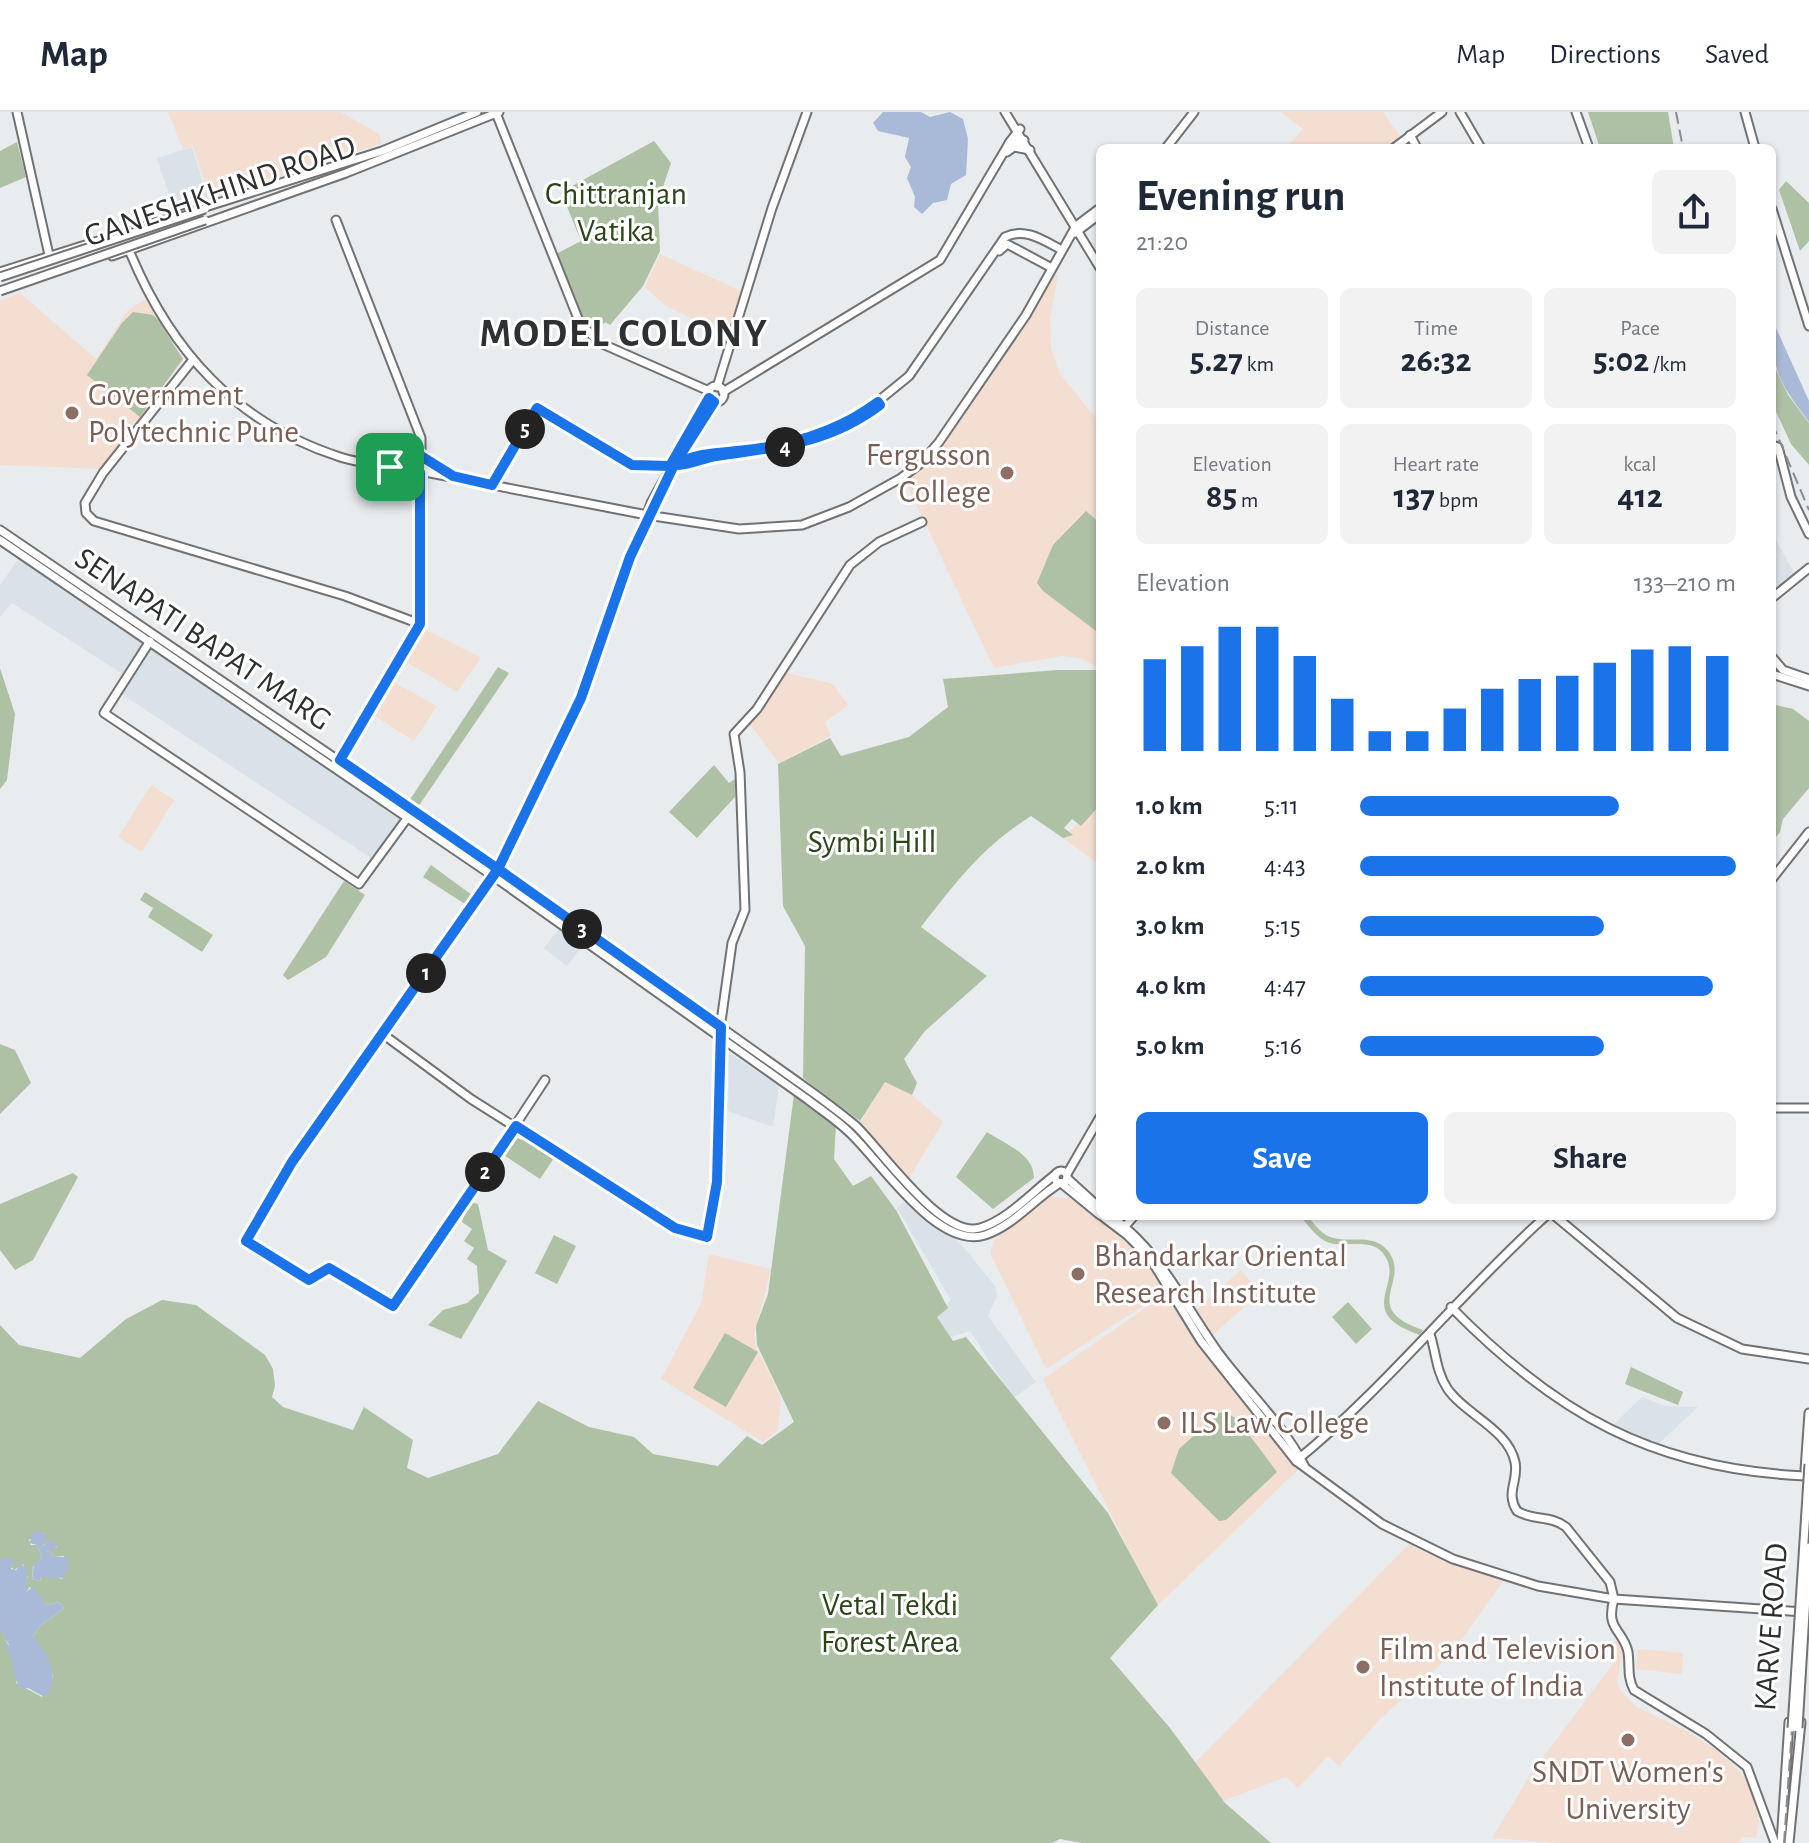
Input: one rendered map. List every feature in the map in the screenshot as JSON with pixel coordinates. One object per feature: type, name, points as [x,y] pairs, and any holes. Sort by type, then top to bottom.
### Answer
[{"type":"street","points":[[18,112],[49,255]]},
{"type":"street","name":"GANESHKHIND ROAD","points":[[0,275],[49,255],[208,204],[217,205],[390,152],[477,112]]},
{"type":"street","points":[[545,1080],[396,1306],[329,1268],[309,1280],[246,1241],[292,1162],[496,872],[581,698],[649,512],[672,465],[714,394],[807,112]]},
{"type":"street","points":[[1007,112],[1096,261]]},
{"type":"street","points":[[1169,144],[1194,112]]},
{"type":"street","points":[[1399,144],[1442,112]]},
{"type":"street","points":[[1460,112],[1479,144]]},
{"type":"street","points":[[1576,112],[1588,144]]},
{"type":"street","points":[[1745,112],[1754,144]]},
{"type":"street","points":[[498,113],[579,321],[598,342],[714,394]]},
{"type":"street","name":"GANESHKHIND ROAD","points":[[0,292],[202,225],[219,215],[498,113]]},
{"type":"street","points":[[714,394],[940,260],[1018,130]]},
{"type":"street","points":[[1410,135],[1415,144]]},
{"type":"street","points":[[1008,145],[1028,140],[1078,222],[1078,228]]},
{"type":"street","points":[[1005,154],[1014,147],[1030,150]]},
{"type":"street","points":[[0,275],[217,205]]},
{"type":"street","points":[[129,250],[157,313],[192,361],[281,433],[343,458],[744,529],[802,525],[849,507],[901,478],[939,442],[1026,315],[1060,249],[1078,228],[1096,214]]},
{"type":"street","points":[[0,292],[219,215]]},
{"type":"street","points":[[336,220],[421,438],[420,624],[338,763]]},
{"type":"street","points":[[1776,224],[1809,326]]},
{"type":"street","points":[[879,404],[919,364],[1005,237],[1012,233],[1034,235],[1060,249]]},
{"type":"street","points":[[94,241],[100,260]]},
{"type":"street","points":[[492,485],[537,408],[632,465],[672,465],[705,454],[755,449],[825,432],[879,404],[922,366],[1004,245],[1050,267]]},
{"type":"street","points":[[192,361],[103,473],[85,503],[86,513],[94,521],[345,596],[420,624]]},
{"type":"street","points":[[1776,446],[1791,497],[1809,534]]},
{"type":"street","points":[[419,471],[429,464],[421,458]]},
{"type":"street","points":[[390,467],[421,458],[453,476]]},
{"type":"street","points":[[384,1035],[455,1088],[675,1228],[707,1237],[717,1182],[719,1036],[732,943],[745,910],[736,729],[757,709],[850,565],[879,542],[922,522]]},
{"type":"street","name":"SENAPATI BAPAT MARG","points":[[0,530],[721,1027],[856,1126],[912,1187],[956,1226],[972,1229],[987,1225],[1062,1177]]},
{"type":"street","name":"SENAPATI BAPAT MARG","points":[[0,540],[338,763],[408,817],[496,872],[850,1133],[906,1193],[953,1234],[973,1238],[991,1233],[1062,1177]]},
{"type":"street","points":[[1776,595],[1809,568]]},
{"type":"street","points":[[150,641],[104,713],[359,884],[408,817]]},
{"type":"street","points":[[1776,662],[1783,670],[1809,679]]},
{"type":"street","points":[[1776,675],[1809,686]]},
{"type":"street","points":[[1776,874],[1809,832]]},
{"type":"street","points":[[1776,1108],[1809,1108]]},
{"type":"street","points":[[1062,1177],[1096,1123]]},
{"type":"street","points":[[1062,1177],[1096,1205]]},
{"type":"street","points":[[1062,1177],[1096,1210]]},
{"type":"street","points":[[1109,1220],[1123,1228]]},
{"type":"street","points":[[1115,1220],[1150,1258],[1201,1341],[1298,1459],[1358,1510],[1441,1554],[1513,1580],[1614,1599],[1808,1612]]},
{"type":"street","points":[[1123,1228],[1130,1220]]},
{"type":"street","points":[[1298,1459],[1430,1334],[1451,1307],[1542,1220]]},
{"type":"street","points":[[1560,1220],[1677,1318],[1742,1349],[1809,1359]]},
{"type":"street","points":[[1451,1307],[1522,1374],[1572,1408],[1629,1439],[1671,1455],[1723,1469],[1805,1476]]},
{"type":"street","points":[[1430,1334],[1437,1365],[1448,1390],[1506,1446],[1515,1462],[1510,1494],[1517,1511],[1534,1519],[1558,1520],[1610,1582],[1614,1599],[1614,1631],[1627,1650],[1628,1677],[1634,1690],[1706,1734],[1747,1767],[1785,1843]]},
{"type":"street","name":"KARVE ROAD","points":[[1794,1739],[1796,1612],[1809,1413]]},
{"type":"street","points":[[1795,1728],[1809,1464]]},
{"type":"street","points":[[1794,1739],[1809,1547]]},
{"type":"street","points":[[1799,1569],[1809,1567]]},
{"type":"street","points":[[1799,1569],[1809,1573]]},
{"type":"street","name":"KARVE ROAD","points":[[1785,1843],[1809,1594]]},
{"type":"shaded area","points":[[168,112],[341,112],[379,134],[382,143],[210,201],[193,146],[183,149]]},
{"type":"shaded area","points":[[1281,112],[1383,112],[1401,138],[1394,144],[1290,144],[1303,129]]},
{"type":"shaded area","points":[[192,147],[209,202],[175,213],[157,158]]},
{"type":"shaded area","points":[[660,254],[743,292],[728,335],[666,306],[645,287]]},
{"type":"shaded area","name":"Fergusson College","points":[[1052,273],[1058,276],[1050,318],[1051,348],[1060,374],[1096,418],[1096,666],[1079,658],[1062,656],[994,668],[904,479],[923,467],[941,447],[1015,340]]},
{"type":"shaded area","name":"Government Polytechnic Pune","points":[[20,293],[96,359],[128,310],[146,299],[183,360],[102,469],[0,465],[0,301]]},
{"type":"shaded area","points":[[1776,539],[1795,575],[1776,592]]},
{"type":"shaded area","points":[[19,558],[404,816],[374,860],[123,695],[121,673],[12,603],[0,617],[0,585]]},
{"type":"shaded area","points":[[426,630],[481,658],[457,692],[406,662]]},
{"type":"shaded area","points":[[783,672],[833,684],[848,705],[825,722],[831,736],[779,763],[747,721]]},
{"type":"shaded area","points":[[395,683],[437,706],[414,741],[375,716]]},
{"type":"shaded area","points":[[151,785],[174,800],[142,852],[118,837]]},
{"type":"shaded area","points":[[1096,805],[1096,862],[1063,838]]},
{"type":"shaded area","points":[[561,926],[584,944],[567,966],[544,948]]},
{"type":"shaded area","points":[[729,1053],[779,1085],[773,1127],[728,1111]]},
{"type":"shaded area","points":[[885,1082],[912,1095],[943,1122],[909,1178],[860,1123]]},
{"type":"shaded area","name":"Bhandarkar Oriental Research Institute","points":[[1050,1196],[1071,1199],[1096,1216],[1096,1220],[1102,1220],[1123,1234],[1146,1258],[1166,1291],[1046,1369],[990,1253],[994,1240]]},
{"type":"shaded area","points":[[906,1200],[961,1244],[995,1286],[997,1296],[988,1316],[1036,1382],[1013,1398],[970,1331],[948,1338],[933,1315],[951,1300],[897,1208]]},
{"type":"shaded area","points":[[709,1254],[771,1269],[754,1334],[756,1347],[781,1398],[778,1430],[763,1442],[661,1379],[701,1304]]},
{"type":"shaded area","points":[[1241,1270],[1260,1293],[1209,1338],[1194,1312]]},
{"type":"shaded area","name":"ILS Law College","points":[[1167,1293],[1185,1326],[1300,1468],[1157,1606],[1043,1379]]},
{"type":"shaded area","points":[[1642,1397],[1666,1406],[1698,1407],[1656,1446],[1611,1427]]},
{"type":"shaded area","name":"Film and Television Institute of India","points":[[1411,1542],[1415,1548],[1504,1580],[1449,1657],[1379,1720],[1339,1766],[1328,1756],[1298,1788],[1286,1777],[1223,1801],[1193,1765]]},
{"type":"shaded area","name":"SNDT Women's University","points":[[1618,1640],[1623,1654],[1617,1682],[1621,1691],[1637,1707],[1685,1730],[1718,1751],[1740,1772],[1751,1788],[1759,1820],[1756,1838],[1741,1837],[1740,1843],[1557,1843],[1492,1838],[1532,1772],[1615,1661],[1612,1642]]},
{"type":"shaded area","points":[[1638,1649],[1683,1653],[1682,1674],[1636,1669]]},
{"type":"green space","points":[[1588,112],[1668,112],[1673,144],[1599,144]]},
{"type":"green space","name":"Chittranjan Vatika","points":[[654,141],[671,163],[658,202],[660,251],[643,286],[610,325],[605,322],[595,335],[582,320],[556,254],[581,241],[561,192]]},
{"type":"green space","points":[[17,142],[26,177],[0,188],[0,151]]},
{"type":"green space","points":[[1786,181],[1809,203],[1809,241],[1800,251],[1779,190]]},
{"type":"green space","points":[[133,312],[153,315],[183,359],[140,417],[87,375]]},
{"type":"green space","points":[[1776,370],[1788,395],[1809,423],[1809,465],[1791,444],[1776,412]]},
{"type":"green space","points":[[1086,511],[1096,520],[1096,631],[1043,591],[1037,583],[1053,545]]},
{"type":"green space","points":[[498,667],[509,673],[418,807],[409,801]]},
{"type":"green space","points":[[0,668],[15,714],[7,780],[0,789]]},
{"type":"green space","name":"Symbi Hill","points":[[1096,670],[1096,809],[1081,826],[1072,819],[1064,828],[1073,835],[1063,838],[1031,816],[1013,828],[984,853],[921,927],[987,976],[925,1031],[904,1059],[917,1083],[912,1095],[885,1082],[860,1121],[803,1078],[805,946],[783,906],[778,764],[830,738],[841,756],[909,737],[948,707],[943,679]]},
{"type":"green space","points":[[1776,705],[1793,709],[1809,721],[1809,788],[1783,819],[1776,837]]},
{"type":"green space","points":[[714,765],[729,783],[735,779],[735,797],[697,838],[669,812]]},
{"type":"green space","points":[[431,865],[472,895],[465,904],[423,877]]},
{"type":"green space","points":[[344,881],[365,895],[326,957],[288,980],[283,975]]},
{"type":"green space","points":[[145,892],[213,935],[202,952],[148,917],[153,908],[140,900]]},
{"type":"green space","points":[[0,1044],[15,1050],[31,1083],[0,1114]]},
{"type":"green space","name":"Vetal Tekdi Forest Area","points":[[794,1094],[836,1125],[834,1159],[853,1186],[871,1176],[896,1210],[948,1308],[937,1317],[953,1341],[966,1337],[1108,1513],[1158,1605],[1110,1658],[1170,1728],[1225,1803],[1271,1843],[1082,1843],[1060,1839],[1052,1843],[0,1843],[0,1629],[12,1655],[16,1683],[42,1697],[53,1677],[48,1660],[33,1636],[40,1626],[64,1608],[59,1602],[46,1605],[30,1587],[26,1592],[24,1582],[28,1577],[23,1564],[14,1570],[0,1559],[0,1325],[19,1345],[80,1358],[126,1319],[162,1300],[196,1305],[265,1355],[273,1369],[275,1386],[272,1397],[283,1407],[353,1430],[364,1407],[413,1440],[407,1468],[428,1478],[498,1454],[538,1401],[589,1427],[634,1437],[653,1454],[718,1466],[747,1436],[762,1445],[794,1422],[757,1345],[756,1326],[768,1294]],"holes":[[[40,1533],[46,1534],[41,1546],[51,1541],[57,1547],[44,1552],[49,1551],[54,1557],[64,1556],[62,1579],[52,1575],[41,1577],[40,1581],[32,1579],[33,1567],[42,1557],[37,1545],[31,1545],[29,1540]]]},
{"type":"green space","points":[[987,1132],[1024,1156],[1033,1170],[1034,1178],[993,1209],[956,1177]]},
{"type":"green space","points":[[511,1134],[521,1140],[526,1134],[556,1155],[540,1179],[499,1152]]},
{"type":"green space","points":[[73,1173],[78,1177],[33,1260],[15,1270],[0,1250],[0,1204]]},
{"type":"green space","points":[[469,1202],[478,1204],[488,1250],[507,1261],[461,1339],[428,1325],[443,1310],[467,1303],[479,1293],[477,1266],[467,1259],[474,1248],[464,1241],[472,1229],[462,1222]]},
{"type":"green space","points":[[1304,1220],[1311,1220],[1330,1237],[1368,1240],[1382,1245],[1394,1262],[1390,1294],[1393,1313],[1404,1322],[1423,1330],[1420,1335],[1400,1326],[1384,1308],[1389,1267],[1380,1250],[1366,1245],[1334,1244],[1316,1234]]},
{"type":"green space","points":[[554,1235],[576,1246],[557,1284],[535,1273]]},
{"type":"green space","points":[[1348,1302],[1372,1329],[1356,1344],[1332,1317]]},
{"type":"green space","points":[[725,1333],[758,1352],[726,1407],[693,1388]]},
{"type":"green space","points":[[1631,1367],[1683,1392],[1678,1405],[1625,1384]]},
{"type":"green space","points":[[1226,1412],[1238,1420],[1277,1472],[1226,1520],[1219,1521],[1171,1473],[1179,1449],[1219,1413]]},
{"type":"water","points":[[883,112],[921,112],[930,117],[950,112],[963,119],[968,139],[966,175],[951,184],[947,200],[933,203],[922,214],[914,207],[915,197],[907,178],[911,167],[905,157],[909,138],[878,131],[873,123]]},
{"type":"water","points":[[1776,328],[1809,401],[1809,422],[1790,396],[1779,375]]},
{"type":"water","points":[[35,1530],[48,1535],[42,1546],[51,1540],[57,1545],[55,1549],[44,1552],[49,1551],[54,1557],[67,1557],[69,1567],[63,1578],[32,1579],[34,1564],[42,1557],[37,1545],[29,1543]]},
{"type":"water","points":[[0,1559],[15,1559],[11,1569],[16,1570],[21,1563],[28,1571],[26,1592],[33,1586],[46,1605],[59,1602],[64,1608],[40,1626],[33,1636],[48,1658],[53,1675],[50,1690],[44,1697],[18,1685],[5,1646],[9,1645],[0,1629]]},
{"type":"railway","points":[[1676,112],[1682,144]]},
{"type":"railway","points":[[1776,432],[1809,510]]},
{"type":"railway","points":[[1784,1843],[1809,1484]]},
{"type":"place","name":"Government Polytechnic Pune","points":[[72,413]]},
{"type":"place","name":"Fergusson College","points":[[1007,473]]},
{"type":"place","name":"Bhandarkar Oriental Research Institute","points":[[1078,1274]]},
{"type":"place","name":"ILS Law College","points":[[1164,1423]]},
{"type":"place","name":"Film and Television Institute of India","points":[[1363,1667]]},
{"type":"place","name":"SNDT Women's University","points":[[1628,1740]]},
{"type":"district","name":"MODEL COLONY","points":[[624,334]]},
{"type":"route","points":[[390,467],[413,469],[420,473],[420,624],[340,760],[498,869],[292,1162],[246,1241],[309,1280],[329,1268],[396,1306],[516,1126],[675,1228],[707,1237],[717,1182],[721,1027],[498,869],[581,698],[630,557],[647,515],[674,465],[781,448],[823,436],[862,419],[880,405],[878,402],[860,416],[822,433],[755,449],[705,454],[674,465],[699,421],[714,402],[709,398],[670,466],[640,467],[596,445],[537,408],[492,485],[453,476],[421,456],[390,467]]}]
